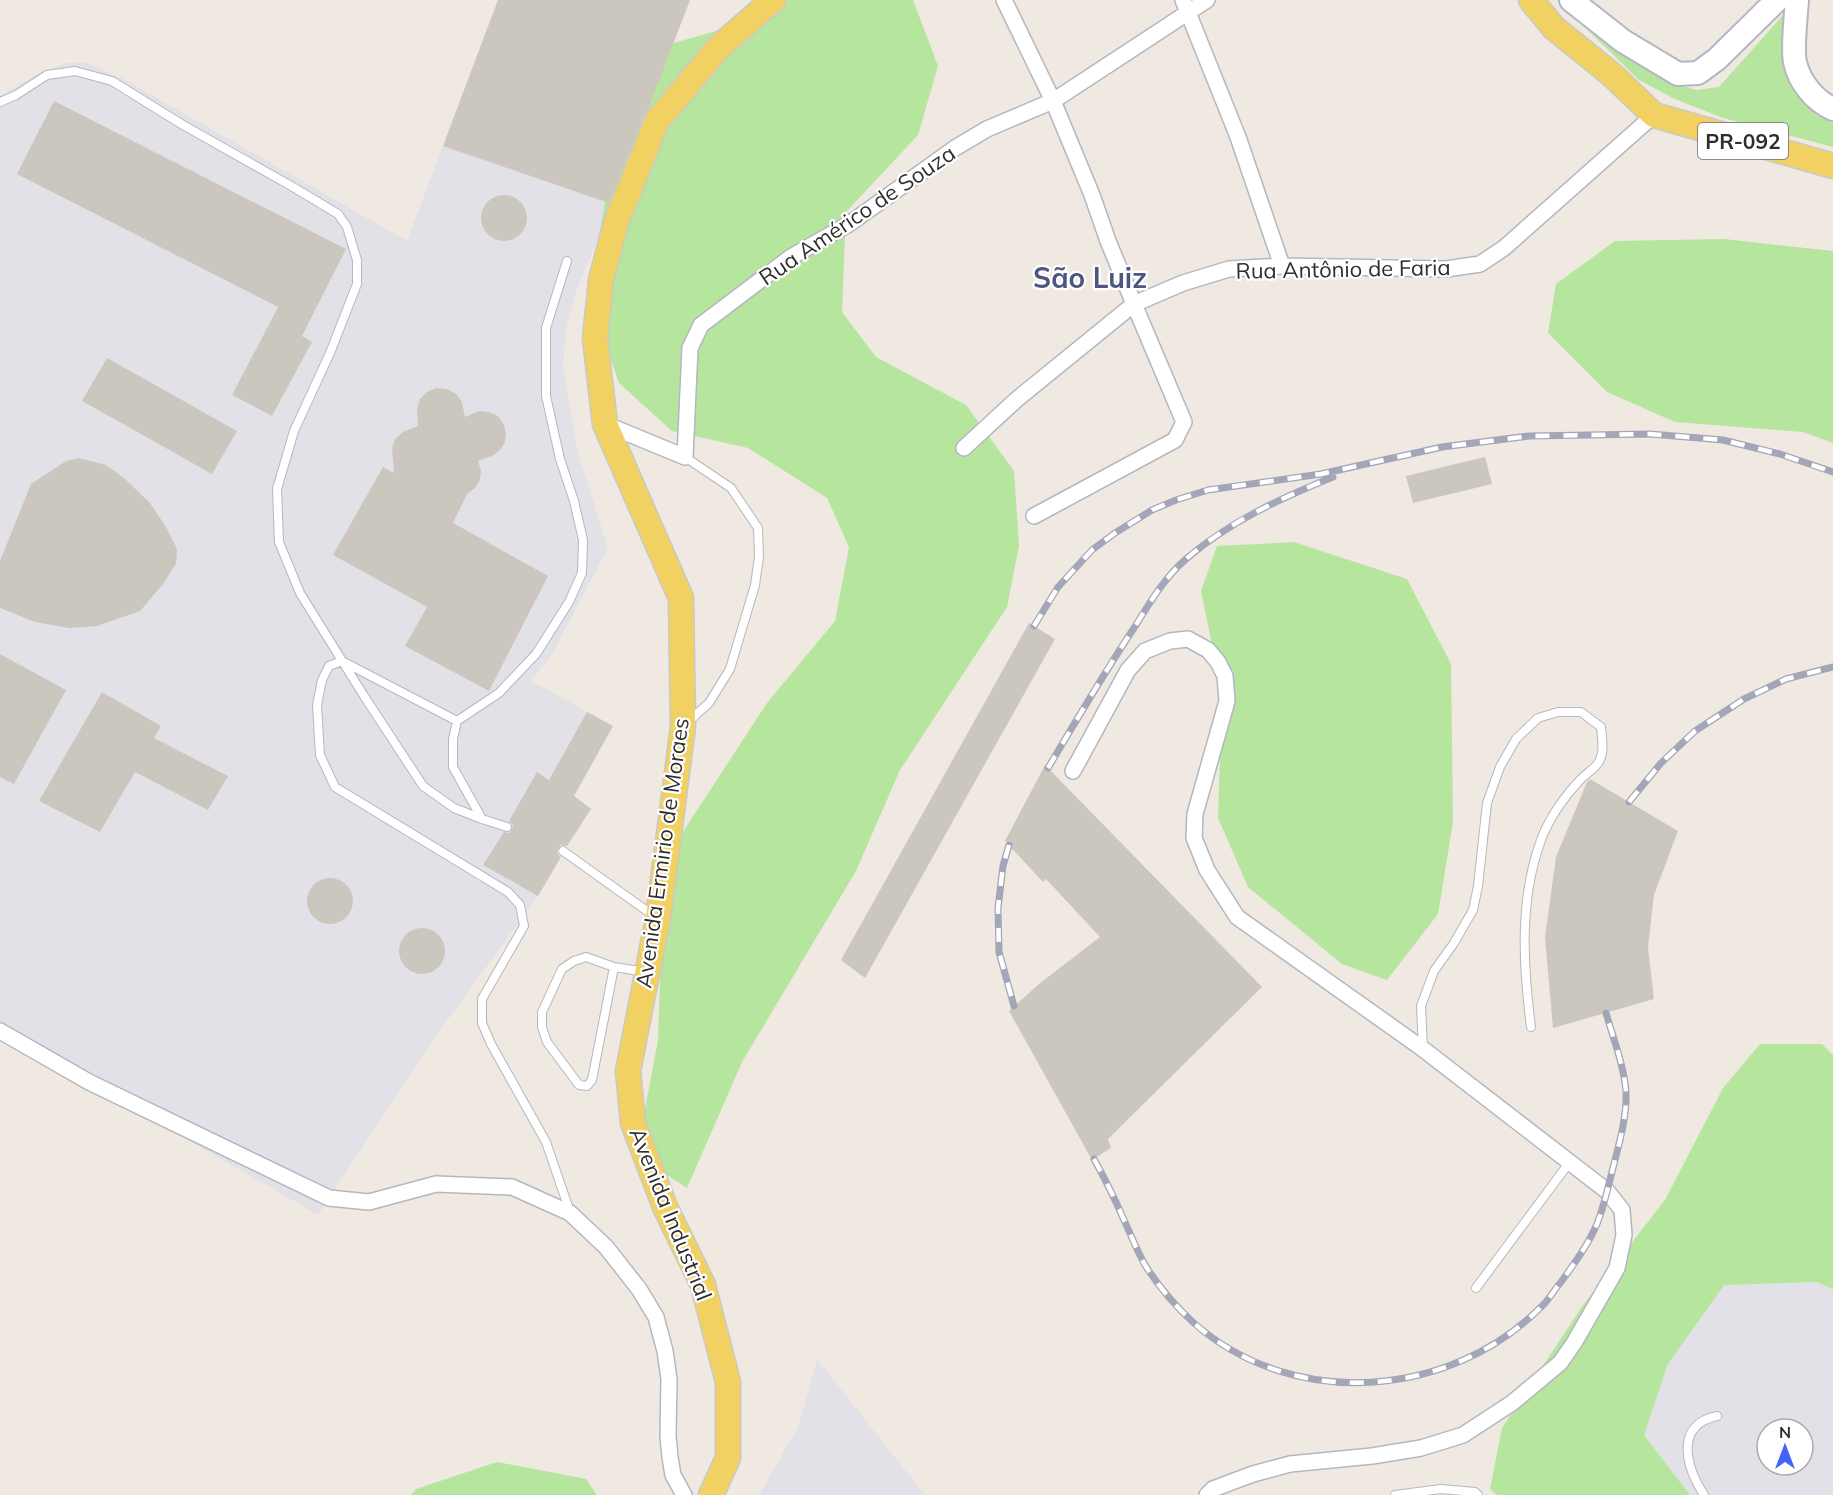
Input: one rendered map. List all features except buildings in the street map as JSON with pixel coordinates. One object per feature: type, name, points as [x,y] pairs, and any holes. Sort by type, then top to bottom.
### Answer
[{"type":"main road","name":"PR-092","points":[[1531,0],[1554,28],[1611,74],[1653,115],[1833,166]]},
{"type":"main road","points":[[605,424],[595,339],[601,280],[616,223],[657,121],[719,46],[769,2]]},
{"type":"main road","name":"Avenida Ermirio de Moraes","points":[[605,424],[681,598],[683,728],[658,918],[628,1071]]},
{"type":"main road","name":"Avenida Industrial","points":[[628,1071],[633,1123],[665,1207],[703,1285],[728,1382],[728,1458],[711,1495]]},
{"type":"street","points":[[1004,0],[1053,101],[1092,195],[1108,241],[1184,422],[1175,440],[1034,516]]},
{"type":"street","name":"Rua Américo de Souza","points":[[684,458],[690,348],[701,325],[791,257],[849,224],[955,148],[987,129],[1053,101],[1186,6],[1207,0]]},
{"type":"street","points":[[1571,0],[1623,41],[1678,74],[1698,73],[1717,59],[1777,0]]},
{"type":"street","points":[[1797,0],[1794,61],[1803,84],[1825,105],[1833,109]]},
{"type":"street","points":[[1186,6],[1238,137],[1282,266]]},
{"type":"street","name":"Rua Antônio de Faria","points":[[964,448],[1016,400],[1134,304],[1182,283],[1229,269],[1282,266],[1446,269],[1480,264],[1504,248],[1653,115]]},
{"type":"street","points":[[605,424],[684,458]]},
{"type":"street","points":[[1073,771],[1128,670],[1145,651],[1170,641],[1188,639],[1208,650],[1218,662],[1225,676],[1227,701],[1195,814],[1194,838],[1207,870],[1237,916],[1423,1049],[1607,1191],[1622,1210],[1624,1236],[1617,1268],[1560,1363],[1512,1403],[1463,1435],[1411,1450],[1290,1464],[1253,1473],[1213,1489],[1207,1495]]},
{"type":"street","points":[[0,1031],[89,1082],[329,1198],[369,1202],[436,1184],[512,1187],[570,1213],[606,1247],[639,1289],[656,1317],[665,1351],[669,1379],[670,1457],[674,1476],[684,1495]]},
{"type":"lane","points":[[0,102],[16,95],[47,75],[75,71],[112,81],[183,125],[338,214],[347,227],[357,260],[357,284],[330,353],[294,431],[277,489],[279,542],[300,593],[423,786],[454,808],[507,827]]},
{"type":"lane","points":[[482,819],[453,766],[453,739],[457,721],[499,693],[536,654],[569,602],[582,573],[583,540],[574,501],[560,459],[546,396],[546,328],[567,261]]},
{"type":"lane","points":[[683,728],[709,703],[730,669],[755,585],[759,556],[758,528],[731,488],[684,458]]},
{"type":"lane","points":[[457,721],[342,661],[329,666],[322,680],[317,705],[320,755],[335,787],[508,892],[520,905],[524,926],[482,999],[482,1023],[491,1044],[546,1142],[570,1213]]},
{"type":"lane","points":[[1423,1049],[1422,1006],[1434,971],[1473,910],[1478,886],[1487,803],[1500,766],[1516,739],[1538,718],[1558,712],[1581,712],[1601,728],[1603,746],[1599,762],[1582,778],[1552,816],[1541,841],[1532,875],[1524,923],[1524,974],[1531,1027]]},
{"type":"lane","points":[[564,851],[658,918]]},
{"type":"lane","points":[[614,967],[592,1080],[587,1086],[579,1086],[547,1042],[542,1027],[542,1012],[562,969],[586,957],[614,967],[647,973]]},
{"type":"lane","points":[[1476,1288],[1569,1163]]},
{"type":"lane","points":[[1704,1495],[1688,1461],[1687,1440],[1696,1426],[1706,1419],[1717,1416]]},
{"type":"lane","points":[[1395,1495],[1441,1489],[1474,1492],[1478,1495]]},
{"type":"shaded area","points":[[498,0],[690,0],[576,292],[566,329],[563,365],[578,453],[608,548],[550,658],[530,680],[613,726],[574,796],[591,809],[563,851],[538,896],[438,1033],[318,1215],[0,1031],[0,96],[43,71],[67,63],[87,63],[126,80],[407,241]]},
{"type":"shaded area","points":[[1818,1282],[1833,1289],[1833,1495],[1690,1495],[1644,1435],[1668,1364],[1724,1285]]},
{"type":"shaded area","points":[[817,1359],[925,1495],[759,1495],[799,1425]]},
{"type":"green space","points":[[776,0],[913,0],[938,66],[918,135],[846,212],[842,312],[876,357],[966,405],[1014,471],[1019,546],[1007,607],[900,770],[856,871],[742,1062],[687,1188],[636,1155],[658,1041],[664,861],[767,703],[835,621],[849,547],[827,498],[748,448],[672,431],[619,383],[600,328],[597,246],[621,114],[674,43],[747,22]]},
{"type":"green space","points":[[1557,0],[1563,0],[1674,83],[1696,90],[1719,87],[1783,15],[1783,62],[1794,91],[1816,115],[1833,123],[1833,147],[1723,118],[1675,99],[1639,80]]},
{"type":"green space","points":[[1724,239],[1833,251],[1833,443],[1803,432],[1675,422],[1607,392],[1548,333],[1556,284],[1615,241]]},
{"type":"green space","points":[[1294,542],[1407,579],[1451,664],[1453,822],[1438,914],[1387,980],[1342,964],[1248,887],[1218,818],[1222,694],[1201,591],[1217,546]]},
{"type":"green space","points":[[1760,1044],[1822,1044],[1833,1055],[1833,1289],[1817,1282],[1724,1285],[1668,1364],[1644,1435],[1690,1495],[1497,1495],[1490,1489],[1502,1428],[1583,1305],[1665,1200],[1723,1088]]},
{"type":"green space","points":[[497,1462],[586,1479],[597,1495],[411,1495],[416,1489]]},
{"type":"railway","points":[[1034,626],[1058,587],[1092,550],[1152,510],[1208,490],[1321,474],[1442,447],[1529,436],[1650,434],[1723,440],[1780,454],[1833,472]]},
{"type":"railway","points":[[1048,768],[1151,601],[1178,566],[1238,522],[1275,502],[1333,477]]},
{"type":"railway","points":[[1629,802],[1661,763],[1695,731],[1744,699],[1786,679],[1833,667]]},
{"type":"railway","points":[[1009,845],[1003,866],[998,908],[999,952],[1014,1006]]},
{"type":"railway","points":[[1094,1159],[1142,1260],[1156,1281],[1195,1324],[1235,1352],[1278,1371],[1324,1381],[1371,1382],[1417,1375],[1462,1361],[1504,1338],[1547,1301],[1576,1261],[1593,1232],[1604,1203],[1618,1150],[1626,1101],[1623,1072],[1606,1013]]},
{"type":"district","name":"São Luiz","points":[[1090,277]]}]
